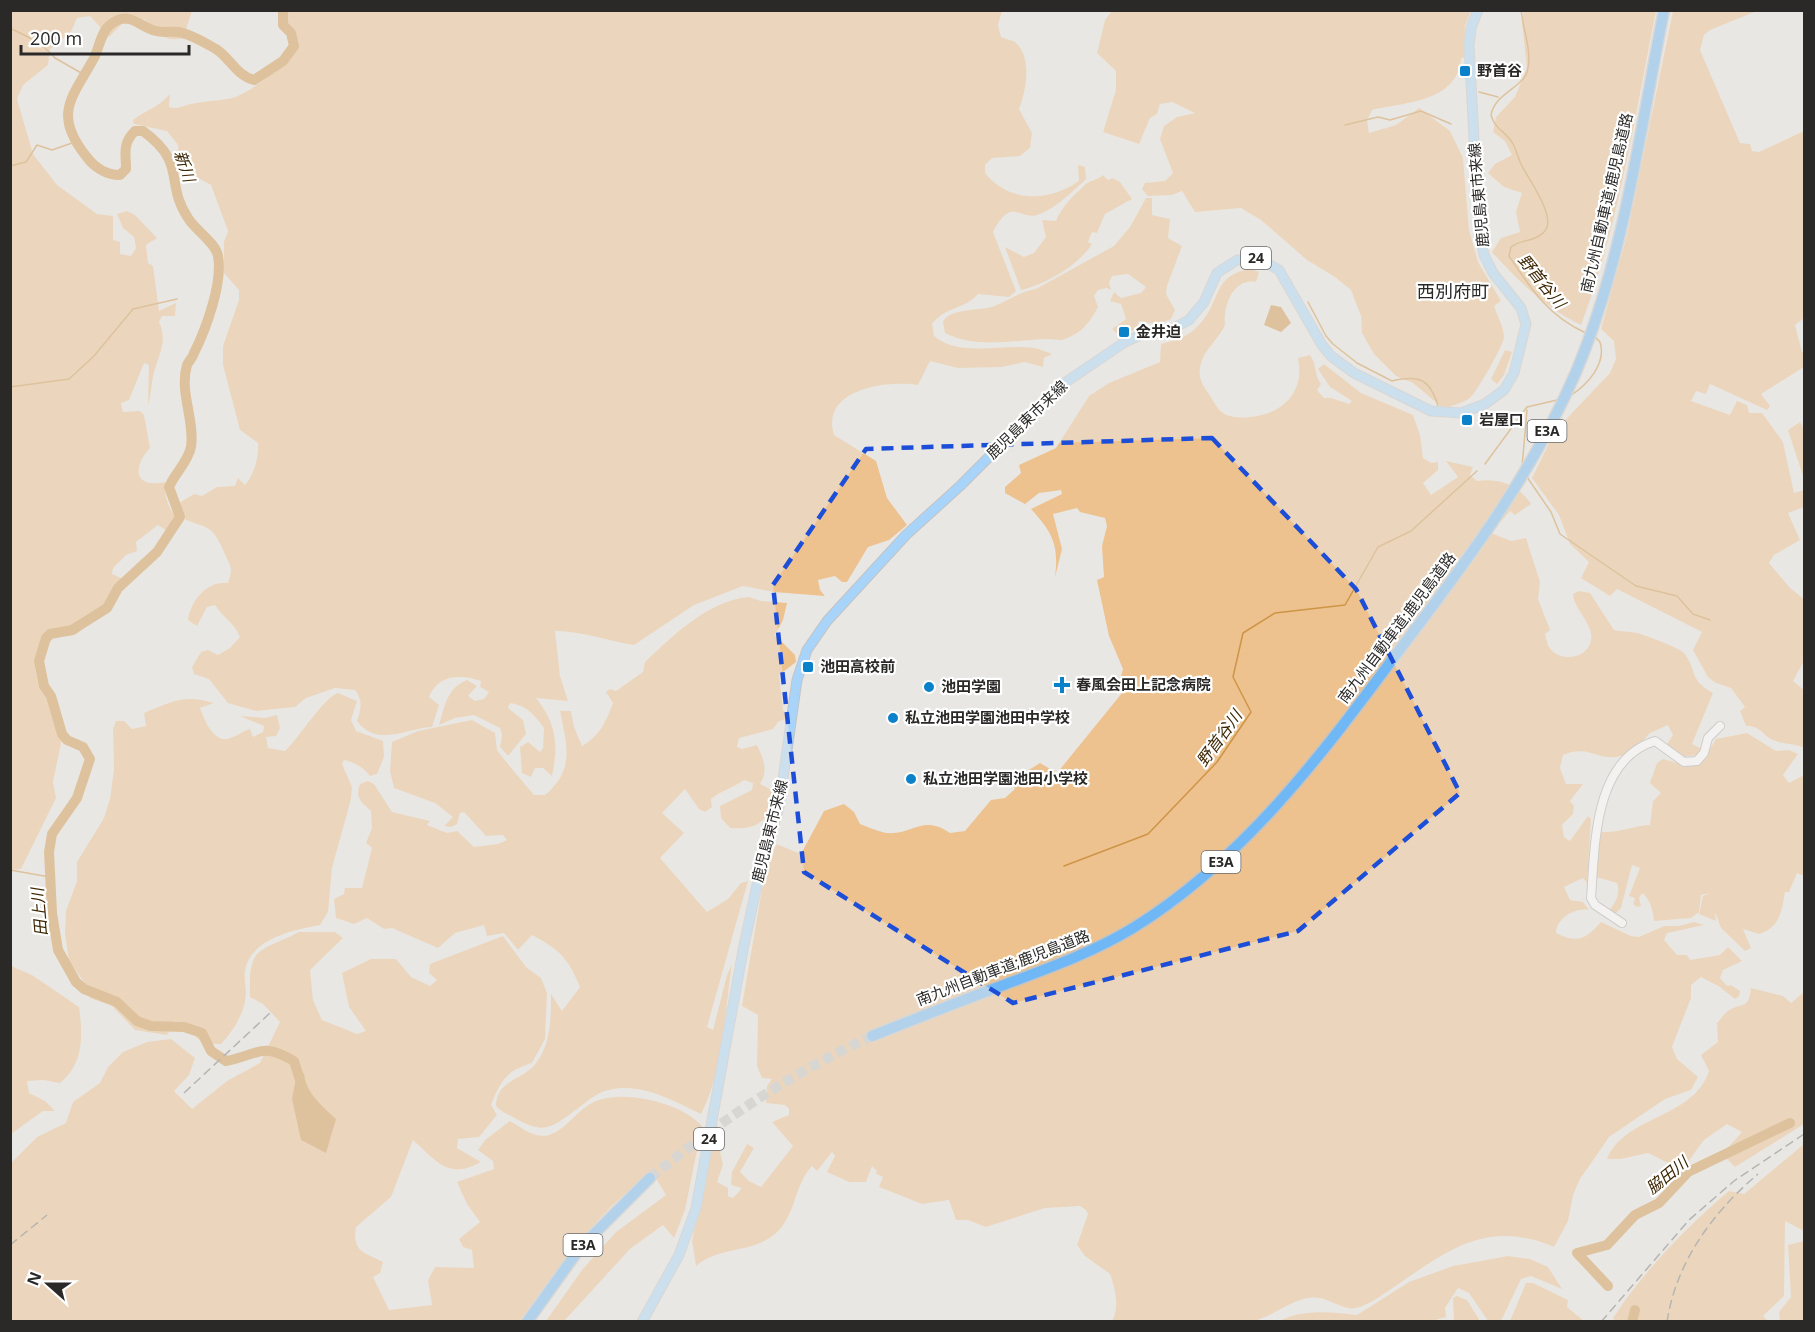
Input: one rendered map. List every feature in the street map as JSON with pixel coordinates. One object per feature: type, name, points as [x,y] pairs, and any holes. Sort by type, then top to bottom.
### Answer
[{"type":"highway","name":"南九州自動車道;鹿児島道路","points":[[872,1036],[1101,946],[1155,914],[1209,873],[1266,817],[1360,704],[1468,557],[1529,464],[1553,421],[1576,371],[1603,294],[1628,189],[1664,10]]},
{"type":"highway","name":"E3A","points":[[527,1322],[580,1248],[650,1178]]},
{"type":"main road","name":"鹿児島東市来線","points":[[642,1322],[679,1255],[696,1208],[744,945],[761,867],[779,807],[800,669],[815,636],[865,578],[1060,386],[1125,342],[1141,335],[1172,329],[1189,320],[1204,302],[1217,273],[1237,260],[1253,258],[1274,265],[1285,277],[1314,333],[1331,356],[1354,374],[1416,406],[1443,414],[1461,413],[1485,404],[1509,383],[1520,360],[1526,324],[1521,308],[1493,273],[1484,255],[1479,231],[1469,46],[1471,28],[1478,10]]},
{"type":"street","points":[[1622,923],[1595,905],[1591,898],[1597,828],[1608,782],[1629,757],[1655,741],[1684,762],[1697,760],[1704,753],[1708,738],[1720,726]]},
{"type":"highlighted area","points":[[1212,438],[1356,589],[1460,793],[1298,931],[1013,1003],[804,872],[773,585],[866,449]]},
{"type":"shaded area","points":[[10,11],[192,11],[183,38],[176,39],[161,35],[144,19],[134,24],[122,24],[109,37],[90,16],[77,18],[71,32],[50,49],[48,65],[23,85],[17,99],[33,154],[57,185],[97,214],[113,216],[113,240],[120,242],[120,254],[131,256],[136,248],[134,237],[123,228],[117,214],[127,211],[135,215],[157,238],[146,245],[148,263],[153,266],[159,311],[176,303],[175,316],[162,316],[159,322],[163,343],[148,405],[149,365],[144,363],[129,400],[121,403],[123,412],[140,411],[144,415],[150,448],[140,462],[139,475],[147,482],[165,482],[167,502],[177,518],[177,527],[167,531],[158,525],[136,542],[137,551],[126,555],[113,568],[112,574],[126,580],[109,610],[75,635],[54,638],[37,656],[35,667],[38,682],[60,716],[62,725],[61,743],[53,782],[56,798],[21,869],[11,870]]},
{"type":"shaded area","points":[[280,11],[1002,11],[998,25],[1001,37],[1015,42],[1021,48],[1024,56],[1026,84],[1019,109],[1032,133],[1030,148],[1020,156],[992,158],[985,165],[985,173],[1006,190],[1030,196],[1055,193],[1079,181],[1078,165],[1085,167],[1086,179],[1064,199],[1040,214],[1033,216],[1011,212],[1006,214],[993,232],[1016,291],[1009,297],[978,294],[968,302],[943,314],[932,324],[934,336],[944,343],[956,346],[1036,348],[1052,354],[1044,358],[1043,367],[1025,362],[1002,367],[958,368],[930,361],[918,385],[874,386],[846,398],[837,407],[832,419],[834,435],[876,461],[887,498],[907,525],[889,540],[868,547],[847,582],[842,582],[835,576],[818,580],[820,590],[825,596],[774,592],[743,586],[694,605],[634,645],[555,631],[560,676],[568,701],[536,698],[552,725],[555,754],[552,776],[543,768],[535,768],[531,777],[522,773],[520,747],[528,742],[540,752],[543,748],[544,728],[534,715],[522,706],[510,703],[508,708],[523,720],[526,734],[508,756],[500,747],[502,735],[500,728],[474,715],[455,718],[439,725],[451,692],[460,683],[467,680],[477,686],[468,696],[475,701],[484,699],[489,692],[480,687],[481,681],[466,677],[444,680],[433,689],[429,697],[439,705],[432,727],[393,734],[374,733],[365,729],[357,721],[360,705],[355,690],[335,688],[306,698],[295,707],[256,711],[228,703],[209,679],[194,674],[192,667],[201,652],[208,650],[218,655],[230,648],[240,637],[238,632],[215,605],[207,607],[197,626],[188,620],[196,599],[201,593],[213,585],[228,583],[230,567],[214,533],[206,527],[186,520],[179,503],[194,494],[202,496],[217,487],[235,486],[238,478],[245,485],[255,466],[258,443],[240,430],[223,365],[223,346],[239,300],[239,290],[224,273],[224,242],[228,231],[211,185],[180,168],[178,145],[167,131],[134,124],[133,120],[170,94],[169,107],[177,108],[232,98],[259,83],[298,46]]},
{"type":"shaded area","points":[[1112,11],[1471,11],[1465,26],[1464,58],[1461,58],[1458,73],[1451,84],[1428,98],[1372,110],[1367,120],[1369,133],[1396,125],[1419,108],[1450,131],[1463,158],[1469,230],[1478,262],[1501,301],[1494,306],[1504,337],[1489,369],[1470,398],[1444,409],[1413,383],[1396,376],[1374,354],[1362,333],[1361,316],[1351,290],[1307,260],[1261,220],[1241,208],[1195,212],[1182,191],[1172,195],[1148,196],[1142,189],[1145,183],[1165,181],[1173,173],[1160,139],[1164,126],[1177,117],[1195,113],[1172,102],[1160,104],[1157,114],[1150,118],[1139,144],[1103,132],[1116,90],[1116,71],[1097,53],[1105,20]]},
{"type":"shaded area","points":[[1523,11],[1656,11],[1616,209],[1581,325],[1533,293],[1492,252],[1501,238],[1520,232],[1516,212],[1522,193],[1504,187],[1488,173],[1495,164],[1512,155],[1505,141],[1493,132],[1496,117],[1515,97],[1527,68],[1522,23]]},
{"type":"shaded area","points":[[1673,11],[1757,11],[1710,30],[1704,35],[1700,50],[1740,143],[1750,144],[1752,151],[1759,152],[1804,131],[1804,318],[1795,325],[1802,352],[1804,352],[1804,367],[1761,394],[1770,406],[1767,410],[1710,384],[1706,394],[1696,391],[1691,401],[1730,415],[1737,401],[1747,405],[1749,413],[1762,413],[1783,442],[1794,493],[1804,490],[1804,507],[1788,513],[1800,540],[1774,555],[1769,563],[1790,588],[1804,599],[1804,661],[1793,681],[1804,690],[1804,748],[1776,741],[1752,726],[1746,726],[1740,711],[1745,707],[1731,688],[1716,683],[1708,677],[1693,650],[1702,632],[1617,589],[1610,596],[1581,578],[1589,562],[1570,544],[1559,515],[1532,478],[1555,431],[1610,373],[1616,359],[1614,341],[1601,329],[1627,235]]},
{"type":"shaded area","points":[[1103,175],[1108,180],[1113,178],[1120,182],[1132,199],[1105,214],[1097,233],[1092,232],[1088,242],[1092,244],[1079,260],[1051,279],[1021,290],[1005,247],[1024,257],[1034,253],[1046,237],[1042,220],[1056,221],[1077,192]]},
{"type":"shaded area","points":[[1146,198],[1152,198],[1152,215],[1170,219],[1168,238],[1182,246],[1167,286],[1166,294],[1175,310],[1171,319],[1157,324],[1138,321],[1139,329],[1118,334],[1112,329],[1126,319],[1121,304],[1110,301],[1114,292],[1121,298],[1141,293],[1146,287],[1128,274],[1112,276],[1109,283],[1111,290],[1107,288],[1098,290],[1094,296],[1098,307],[1092,317],[1081,330],[1065,339],[982,342],[969,341],[945,333],[943,322],[950,315],[994,306],[1036,289],[1114,246],[1130,227]]},
{"type":"shaded area","points":[[1251,269],[1259,272],[1256,282],[1241,284],[1231,295],[1226,310],[1225,325],[1201,362],[1202,382],[1221,411],[1233,417],[1247,417],[1262,415],[1282,406],[1295,391],[1299,370],[1298,358],[1310,355],[1321,384],[1317,390],[1324,398],[1349,404],[1352,401],[1330,387],[1318,369],[1324,364],[1361,393],[1413,415],[1420,435],[1423,458],[1431,463],[1438,462],[1438,470],[1423,483],[1431,495],[1458,477],[1446,461],[1473,467],[1470,475],[1477,481],[1508,484],[1526,497],[1531,504],[1515,515],[1510,511],[1491,533],[1511,541],[1526,538],[1540,582],[1538,599],[1550,630],[1545,634],[1548,646],[1553,652],[1564,657],[1575,656],[1581,654],[1589,646],[1591,632],[1574,601],[1573,594],[1579,591],[1590,593],[1614,630],[1641,634],[1681,651],[1688,659],[1700,683],[1713,693],[1692,744],[1702,749],[1697,755],[1680,757],[1665,747],[1673,735],[1668,725],[1650,733],[1627,759],[1624,755],[1608,757],[1581,751],[1573,752],[1563,755],[1560,768],[1566,784],[1583,784],[1570,801],[1574,806],[1573,814],[1562,825],[1564,837],[1570,841],[1588,816],[1591,819],[1587,883],[1583,878],[1564,887],[1570,900],[1583,902],[1589,910],[1578,910],[1567,915],[1559,923],[1556,933],[1570,938],[1581,938],[1601,922],[1631,936],[1639,937],[1664,926],[1679,926],[1694,922],[1704,925],[1667,933],[1664,940],[1677,955],[1687,955],[1690,960],[1720,955],[1728,947],[1742,961],[1723,970],[1720,978],[1727,986],[1731,985],[1740,991],[1739,996],[1735,999],[1720,987],[1701,977],[1691,985],[1691,998],[1672,1047],[1677,1059],[1698,1077],[1691,1090],[1665,1099],[1609,1137],[1580,1179],[1573,1195],[1568,1221],[1554,1247],[1531,1239],[1510,1236],[1472,1241],[1437,1258],[1368,1304],[1356,1308],[1309,1298],[1250,1322],[1112,1321],[1116,1304],[1110,1274],[1085,1256],[1077,1245],[1088,1214],[1080,1206],[1045,1208],[986,1227],[968,1220],[956,1220],[949,1200],[922,1204],[879,1187],[883,1177],[876,1174],[877,1171],[872,1166],[866,1182],[849,1182],[827,1172],[835,1156],[832,1152],[817,1171],[812,1166],[806,1173],[785,1222],[771,1237],[761,1243],[716,1255],[696,1266],[692,1241],[712,1143],[718,1142],[723,1165],[717,1182],[728,1188],[728,1196],[733,1198],[742,1188],[731,1185],[732,1172],[747,1144],[754,1148],[740,1172],[749,1181],[761,1187],[793,1146],[772,1122],[789,1115],[789,1109],[785,1105],[766,1103],[767,1086],[772,1079],[762,1078],[757,1066],[758,1015],[742,1006],[762,889],[776,844],[801,854],[824,811],[844,804],[854,812],[860,824],[887,833],[896,833],[925,825],[932,825],[950,833],[965,831],[991,800],[1005,798],[1015,789],[1011,781],[1040,763],[1057,773],[1122,693],[1120,680],[1123,669],[1109,636],[1097,580],[1104,577],[1102,546],[1107,526],[1105,518],[1080,512],[1077,508],[1053,514],[1062,549],[1055,577],[1056,556],[1053,540],[1045,525],[1031,509],[1062,494],[1061,490],[1039,493],[1025,504],[1005,493],[1005,487],[1021,473],[1019,465],[1056,448],[1089,396],[1109,383],[1160,362],[1161,344],[1182,338],[1195,329],[1211,308],[1223,283],[1238,272]]},
{"type":"shaded area","points":[[1271,305],[1281,307],[1291,323],[1281,332],[1264,325]]},
{"type":"shaded area","points":[[1505,350],[1512,352],[1504,375],[1497,384],[1491,379]]},
{"type":"shaded area","points":[[1800,422],[1804,428],[1804,479],[1788,430]]},
{"type":"shaded area","points":[[749,597],[761,601],[787,603],[783,620],[775,635],[795,655],[796,662],[779,675],[783,710],[787,718],[778,722],[773,729],[739,738],[737,747],[742,749],[757,745],[765,769],[760,784],[776,792],[770,809],[762,821],[749,827],[730,828],[721,818],[720,806],[752,790],[753,783],[744,780],[711,799],[712,807],[705,812],[699,809],[685,789],[662,813],[684,833],[660,858],[707,912],[728,899],[741,883],[748,881],[707,1027],[713,1030],[732,964],[719,1061],[708,1098],[701,1114],[656,1094],[621,1088],[599,1093],[552,1125],[544,1128],[527,1124],[500,1110],[496,1106],[497,1097],[505,1085],[531,1069],[541,1056],[549,1030],[551,994],[562,1011],[580,987],[576,977],[556,950],[532,935],[518,950],[504,933],[487,936],[484,925],[455,933],[438,948],[392,928],[384,929],[367,918],[354,924],[336,918],[334,899],[344,894],[345,888],[362,888],[372,848],[366,843],[372,828],[371,811],[360,799],[358,793],[360,784],[368,781],[374,784],[392,812],[430,821],[427,825],[447,833],[457,831],[474,847],[498,844],[507,840],[503,835],[486,836],[464,812],[460,813],[457,824],[451,827],[444,826],[453,817],[435,803],[394,788],[390,771],[392,742],[418,731],[472,720],[495,733],[497,750],[534,795],[545,795],[555,786],[565,767],[566,746],[560,711],[571,711],[574,727],[582,746],[598,733],[608,716],[613,703],[606,692],[610,689],[616,691],[643,672],[645,662],[705,612],[719,605]]},
{"type":"shaded area","points":[[338,693],[357,701],[351,720],[356,731],[383,741],[384,757],[377,774],[370,776],[352,762],[344,760],[342,764],[352,787],[351,799],[332,868],[328,912],[320,925],[286,933],[255,951],[245,971],[246,995],[241,1015],[221,1044],[203,1042],[185,1023],[175,1021],[167,1035],[135,1030],[112,1006],[90,998],[84,982],[69,961],[65,934],[66,911],[77,881],[77,862],[104,818],[110,799],[114,769],[113,729],[116,721],[124,721],[132,729],[146,726],[144,713],[178,700],[204,700],[214,703],[200,708],[209,728],[222,739],[250,729],[253,737],[263,732],[264,726],[240,716],[265,718],[277,715],[280,728],[276,736],[266,737],[268,748],[285,751],[326,702]]},
{"type":"shaded area","points":[[1747,733],[1776,751],[1789,750],[1798,754],[1783,775],[1789,783],[1804,775],[1804,876],[1797,873],[1789,892],[1785,892],[1776,923],[1759,934],[1743,929],[1751,948],[1745,951],[1721,928],[1715,912],[1716,921],[1699,914],[1703,896],[1710,893],[1701,895],[1699,912],[1691,918],[1654,921],[1651,905],[1645,895],[1642,893],[1639,898],[1641,906],[1637,907],[1633,904],[1635,898],[1629,896],[1640,868],[1632,865],[1621,908],[1614,915],[1607,913],[1616,899],[1618,888],[1617,883],[1596,877],[1601,832],[1650,825],[1653,801],[1661,793],[1650,783],[1657,763],[1663,759],[1685,765],[1707,754],[1716,739]]},
{"type":"shaded area","points":[[299,932],[335,932],[343,938],[310,970],[313,1000],[322,1020],[357,1034],[366,1031],[349,1007],[342,973],[371,959],[396,959],[411,977],[430,986],[437,980],[429,973],[430,964],[503,936],[526,967],[541,978],[547,993],[545,1039],[532,1063],[510,1073],[502,1083],[491,1105],[497,1115],[479,1137],[458,1139],[457,1148],[481,1162],[470,1167],[452,1169],[437,1161],[413,1140],[391,1197],[356,1227],[356,1242],[361,1250],[383,1262],[380,1273],[373,1277],[389,1310],[432,1305],[428,1280],[435,1267],[474,1268],[472,1250],[463,1247],[459,1239],[480,1222],[467,1204],[457,1182],[494,1169],[493,1161],[478,1150],[485,1140],[510,1121],[534,1134],[549,1135],[560,1130],[590,1104],[616,1097],[632,1097],[665,1104],[692,1117],[702,1126],[685,1210],[674,1238],[663,1225],[630,1249],[564,1321],[546,1321],[582,1270],[616,1232],[666,1195],[652,1172],[596,1222],[564,1260],[520,1321],[11,1322],[12,1162],[37,1137],[66,1123],[73,1102],[100,1083],[108,1067],[123,1052],[147,1042],[171,1039],[195,1058],[189,1075],[174,1091],[192,1109],[227,1081],[260,1063],[280,1022],[263,1004],[250,997],[251,967],[259,952]]},
{"type":"shaded area","points":[[11,966],[32,975],[79,1007],[81,1038],[74,1067],[60,1083],[43,1080],[27,1081],[29,1093],[45,1101],[55,1111],[43,1111],[11,1134]]},
{"type":"shaded area","points":[[1751,988],[1783,996],[1791,1003],[1804,992],[1804,1124],[1735,1167],[1722,1154],[1742,1132],[1727,1124],[1704,1140],[1682,1170],[1648,1153],[1621,1159],[1607,1159],[1628,1133],[1689,1099],[1701,1087],[1709,1071],[1701,1055],[1718,1042],[1717,1023],[1728,1011],[1746,1003]]},
{"type":"shaded area","points":[[304,1073],[311,1093],[336,1119],[326,1153],[301,1140],[292,1099],[296,1078]]},
{"type":"shaded area","points":[[1804,1144],[1804,1231],[1785,1221],[1784,1296],[1763,1316],[1768,1321],[1616,1322],[1613,1318],[1638,1284],[1697,1220],[1729,1191],[1744,1194]]},
{"type":"shaded area","points":[[1804,1241],[1804,1321],[1780,1321],[1779,1312],[1791,1297],[1788,1245]]},
{"type":"shaded area","points":[[1508,1256],[1530,1259],[1548,1267],[1562,1289],[1531,1276],[1521,1279],[1501,1321],[1488,1321],[1469,1293],[1458,1288],[1445,1308],[1446,1317],[1432,1321],[1279,1321],[1308,1313],[1357,1315],[1409,1282],[1453,1266]]},
{"type":"shaded area","points":[[1526,1283],[1533,1283],[1568,1300],[1567,1307],[1584,1321],[1510,1321]]},
{"type":"shaded area","points":[[1457,1296],[1467,1300],[1480,1321],[1454,1321],[1453,1298]]},
{"type":"waterway","name":"新川","points":[[283,10],[283,25],[291,33],[294,46],[283,61],[254,80],[242,74],[216,49],[193,37],[178,32],[156,31],[134,20],[123,19],[117,20],[104,32],[94,58],[73,95],[68,116],[70,128],[86,156],[101,170],[120,175],[126,169],[126,145],[135,131],[143,131],[166,153],[181,205],[191,223],[213,246],[218,256],[219,267],[216,292],[208,319],[187,365],[185,375],[192,437],[191,447],[169,487],[180,517],[157,552],[118,588],[107,608],[72,630],[50,634],[46,638],[39,661],[44,686],[51,696],[62,734],[67,740],[83,747],[90,759],[77,798],[52,834],[49,852],[52,913],[58,950],[76,982],[84,989],[117,1002],[137,1021],[151,1026],[184,1027],[202,1033],[211,1051],[226,1061],[260,1051],[283,1055],[294,1061],[300,1080]]},
{"type":"waterway","name":"野首谷川","points":[[1521,10],[1529,65],[1524,78],[1497,101],[1491,115],[1495,124],[1510,140],[1536,190],[1545,209],[1547,226],[1540,235],[1511,247],[1509,256],[1542,301],[1561,319],[1586,333]]},
{"type":"waterway","points":[[10,28],[40,43],[55,58],[83,74]]},
{"type":"waterway","points":[[1479,92],[1498,97]]},
{"type":"waterway","points":[[1345,125],[1378,117],[1390,120],[1421,111],[1451,124]]},
{"type":"waterway","points":[[10,166],[26,162],[37,145],[52,150],[75,142]]},
{"type":"waterway","points":[[10,387],[69,379],[94,356],[133,309],[177,299]]},
{"type":"waterway","points":[[1308,302],[1326,336],[1333,344],[1357,363],[1392,381],[1409,378],[1422,381],[1431,389],[1438,406]]},
{"type":"waterway","name":"野首谷川","points":[[1570,396],[1589,380],[1598,366],[1601,358],[1600,342],[1594,336]]},
{"type":"waterway","name":"野首谷川","points":[[1485,464],[1527,407],[1557,400]]},
{"type":"waterway","points":[[1522,467],[1527,410]]},
{"type":"waterway","name":"野首谷川","points":[[1064,866],[1148,834],[1217,762],[1251,712],[1233,677],[1243,633],[1275,613],[1345,605],[1378,547],[1411,531],[1477,471]]},
{"type":"waterway","points":[[1527,477],[1551,512],[1560,534],[1636,586],[1677,596],[1693,614],[1710,620]]},
{"type":"waterway","points":[[10,870],[50,877]]},
{"type":"waterway","name":"脇田川","points":[[1608,1286],[1577,1253],[1607,1245],[1635,1215],[1659,1203],[1688,1172],[1790,1123]]},
{"type":"waterway","name":"脇田川","points":[[1632,1322],[1635,1310]]},
{"type":"tunnel","points":[[650,1178],[756,1100],[813,1066],[872,1036]]},
{"type":"railway","points":[[184,1093],[270,1013]]},
{"type":"railway","points":[[1601,1322],[1689,1220],[1734,1181],[1804,1134]]},
{"type":"railway","points":[[1667,1322],[1679,1279],[1699,1240],[1726,1205],[1758,1174]]},
{"type":"railway","points":[[10,1245],[47,1215]]},
{"type":"place","name":"野首谷","points":[[1465,71]]},
{"type":"place","name":"金井迫","points":[[1124,332]]},
{"type":"place","name":"岩屋口","points":[[1467,420]]},
{"type":"place","name":"池田高校前","points":[[808,667]]},
{"type":"place","name":"春風会田上記念病院","points":[[1062,685]]},
{"type":"place","name":"池田学園","points":[[929,687]]},
{"type":"place","name":"私立池田学園池田中学校","points":[[893,718]]},
{"type":"place","name":"私立池田学園池田小学校","points":[[911,779]]},
{"type":"district","name":"西別府町","points":[[1453,292]]},
{"type":"water label","name":"田上川","points":[[39,912]]}]
